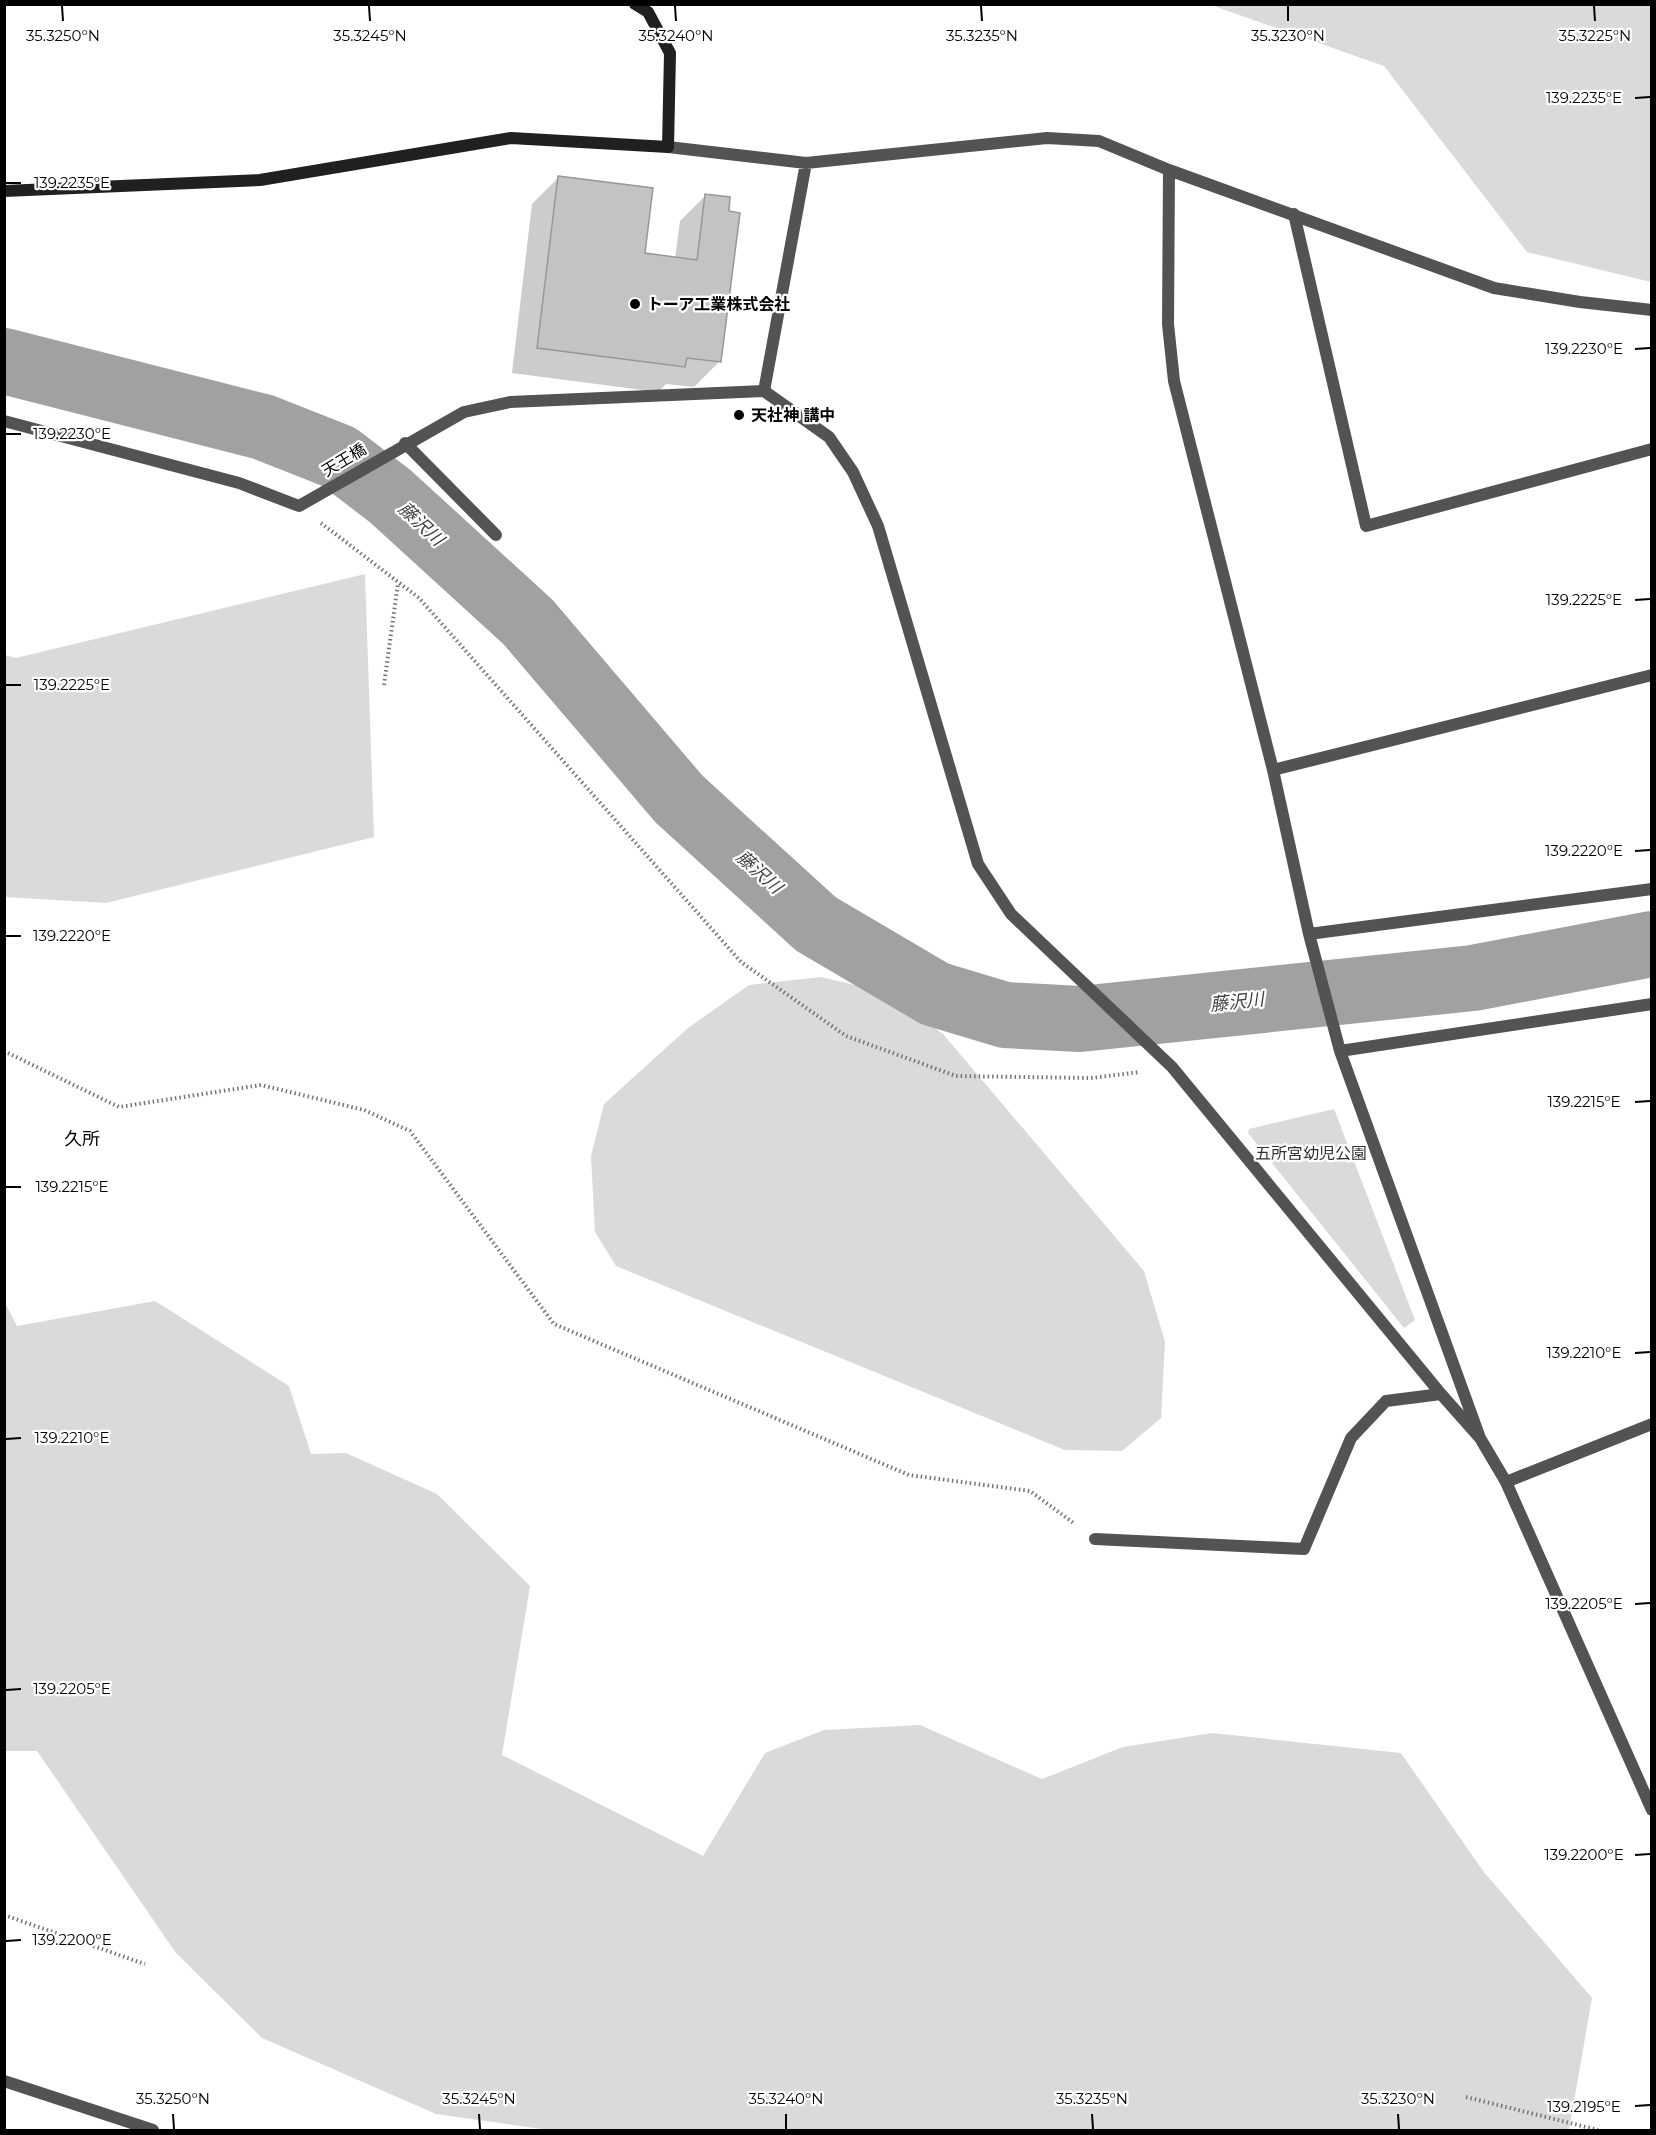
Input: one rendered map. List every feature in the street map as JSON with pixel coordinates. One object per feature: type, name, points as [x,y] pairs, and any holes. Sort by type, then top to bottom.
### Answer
[{"type":"street","points":[[635,4],[648,12],[670,53],[668,147]]},
{"type":"street","points":[[4,191],[260,180],[511,138],[668,147],[806,162],[1047,138],[1099,141],[1169,170],[1494,288],[1651,312]]},
{"type":"street","points":[[806,162],[764,391],[829,437],[853,472],[878,526],[978,864],[1011,914],[1172,1067],[1441,1394],[1480,1438]]},
{"type":"street","points":[[1169,170],[1168,324],[1174,381],[1273,770],[1313,951],[1338,1045],[1480,1438],[1506,1482],[1651,1807]]},
{"type":"street","points":[[1294,214],[1366,526],[1652,449]]},
{"type":"street","name":"天王橋","points":[[299,506],[405,443],[464,412],[510,402],[764,391]]},
{"type":"street","points":[[4,421],[239,483],[299,506]]},
{"type":"street","points":[[405,443],[496,535]]},
{"type":"street","points":[[1273,770],[1652,675]]},
{"type":"street","points":[[1309,934],[1652,889]]},
{"type":"street","points":[[1338,1045],[1652,1005]]},
{"type":"street","points":[[1095,1539],[1304,1549],[1351,1438],[1386,1401],[1441,1394]]},
{"type":"street","points":[[1506,1482],[1652,1424]]},
{"type":"street","points":[[4,2081],[153,2130]]},
{"type":"path","points":[[299,506],[419,598],[741,962],[846,1036],[956,1076],[1092,1078],[1172,1067]]},
{"type":"path","points":[[384,685],[398,583]]},
{"type":"path","points":[[4,1051],[119,1107],[261,1085],[363,1110],[410,1131],[554,1324],[909,1474],[1030,1491],[1095,1539]]},
{"type":"path","points":[[4,1915],[145,1964]]},
{"type":"path","points":[[1466,2097],[1598,2130]]},
{"type":"green space","points":[[1211,5],[1651,5],[1651,282],[1527,252],[1384,66]]},
{"type":"green space","points":[[365,574],[374,837],[106,903],[5,897],[5,655],[16,658]]},
{"type":"green space","points":[[821,977],[889,993],[943,1034],[1144,1271],[1165,1342],[1161,1418],[1122,1451],[1065,1450],[616,1266],[595,1232],[591,1156],[604,1104],[688,1028],[749,985]]},
{"type":"green space","name":"五所宮幼児公園","points":[[1334,1109],[1415,1320],[1404,1328],[1248,1133],[1249,1129]]},
{"type":"green space","points":[[155,1301],[289,1386],[311,1454],[346,1453],[437,1494],[530,1586],[502,1755],[703,1856],[765,1753],[824,1730],[920,1725],[1042,1779],[1123,1747],[1212,1733],[1401,1753],[1483,1871],[1592,1998],[1569,2130],[549,2130],[436,2114],[262,2038],[176,1953],[37,1751],[5,1751],[5,1303],[17,1326]]},
{"type":"building","name":"トーア工業株式会社","points":[[558,176],[653,188],[645,253],[697,260],[705,194],[730,197],[729,211],[740,213],[721,362],[687,358],[685,367],[537,348]]},
{"type":"waterway","name":"藤沢川","points":[[4,361],[263,427],[339,457],[390,496],[528,622],[679,799],[816,924],[935,994],[1005,1015],[1080,1019],[1473,978],[1652,944]]},
{"type":"place","name":"トーア工業株式会社","points":[[635,304]]},
{"type":"place","name":"天社神 講中","points":[[739,415]]},
{"type":"district","name":"久所","points":[[82,1139]]}]
